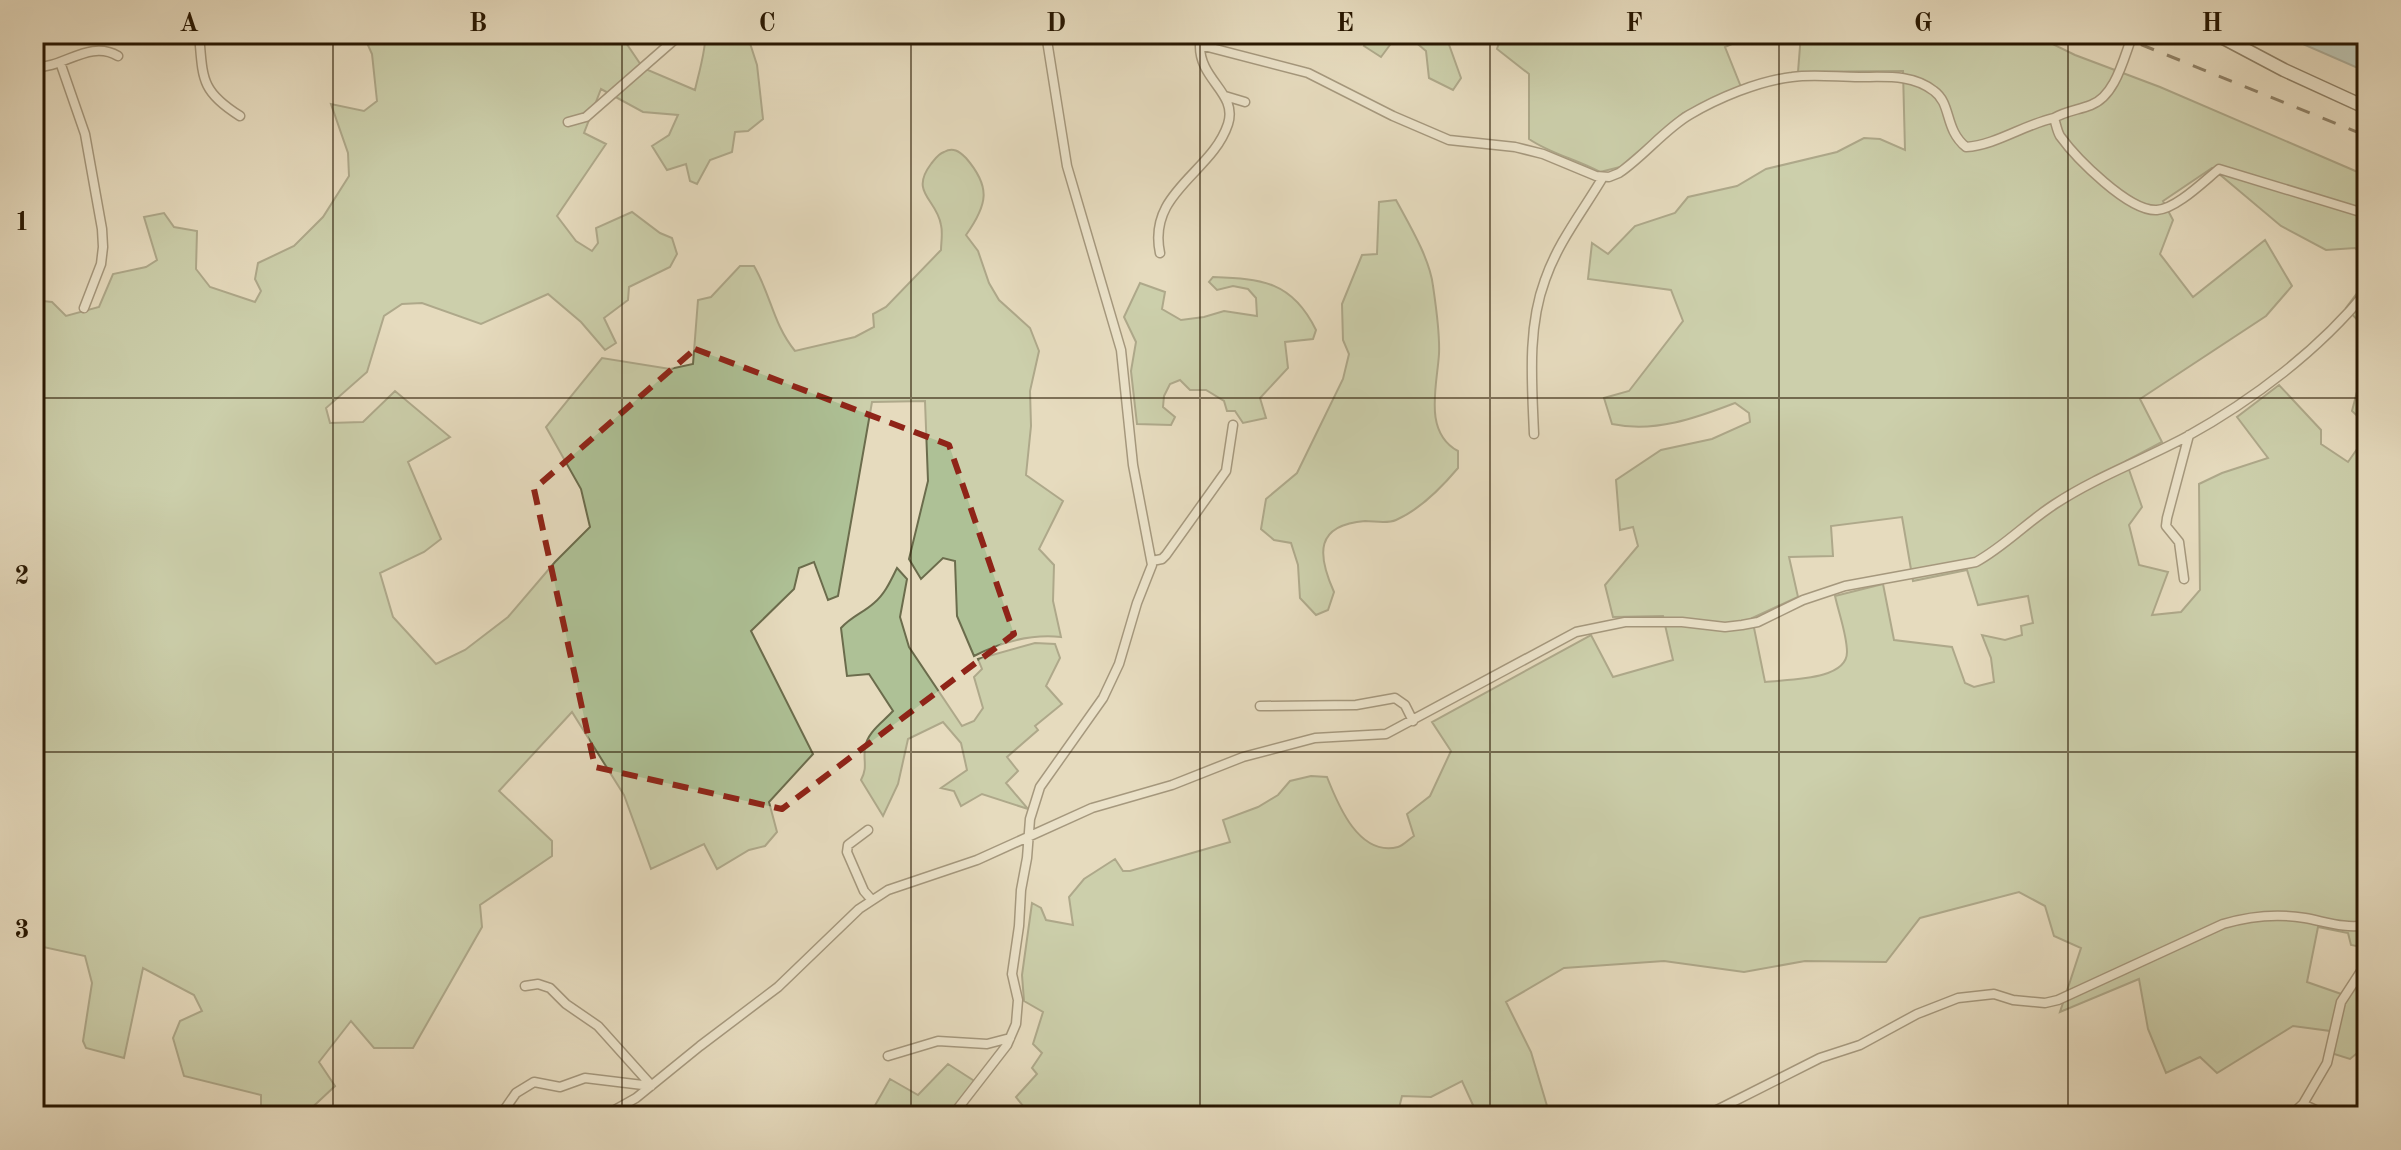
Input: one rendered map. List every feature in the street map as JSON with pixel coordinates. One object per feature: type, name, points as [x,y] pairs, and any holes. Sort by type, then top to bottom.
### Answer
[{"type":"main road","points":[[2216,34],[2284,70],[2367,108]]},
{"type":"street","points":[[199,34],[207,89],[215,100],[240,116]]},
{"type":"street","points":[[568,122],[586,117],[681,34]]},
{"type":"street","points":[[952,1116],[1010,1038],[1018,1009],[1012,974],[1028,836],[1040,787],[1089,721],[1119,664],[1152,561],[1133,465],[1119,336],[1067,166],[1046,34]]},
{"type":"street","points":[[1160,253],[1158,231],[1161,215],[1226,130],[1230,113],[1225,96],[1206,72],[1201,59],[1201,34]]},
{"type":"street","points":[[1200,45],[1308,73],[1449,140],[1529,150],[1603,177],[1619,173],[1631,165],[1687,116],[1764,83],[1792,77],[1915,79],[1938,93],[1949,115],[1950,129],[1955,139],[1966,147],[1983,146],[2032,123],[2103,99],[2133,34]]},
{"type":"street","points":[[34,67],[60,62],[89,51],[102,50],[118,56]]},
{"type":"street","points":[[60,62],[85,134],[102,229],[101,264],[84,308]]},
{"type":"street","points":[[1225,96],[1245,102]]},
{"type":"street","points":[[2054,118],[2058,134],[2103,180],[2129,202],[2146,209],[2158,210],[2171,206],[2219,169],[2367,214]]},
{"type":"street","points":[[1534,434],[1533,351],[1539,301],[1561,245],[1603,177]]},
{"type":"street","points":[[604,1116],[651,1086],[789,977],[871,899],[888,890],[977,860],[1092,808],[1172,785],[1224,763],[1294,741],[1386,734],[1576,632],[1625,622],[1682,622],[1725,627],[1750,623],[1845,586],[1976,562],[2055,504],[2189,435],[2297,362],[2343,321],[2367,291]]},
{"type":"street","points":[[1152,561],[1166,555],[1219,483],[1229,460],[1233,425]]},
{"type":"street","points":[[2184,579],[2179,542],[2166,526],[2189,435]]},
{"type":"street","points":[[1260,706],[1356,705],[1395,698],[1405,705],[1413,721]]},
{"type":"street","points":[[868,830],[848,845],[847,852],[864,891],[871,899]]},
{"type":"street","points":[[1705,1116],[1820,1058],[1860,1045],[1917,1014],[1958,998],[1994,994],[2013,1000],[2045,1003],[2058,1000],[2223,924],[2246,917],[2278,914],[2349,928],[2367,925]]},
{"type":"street","points":[[2290,1116],[2303,1104],[2327,1063],[2341,1002],[2367,962]]},
{"type":"street","points":[[525,986],[538,984],[550,988],[566,1004],[598,1026],[651,1086]]},
{"type":"street","points":[[888,1056],[938,1041],[987,1044],[1010,1038]]},
{"type":"street","points":[[500,1116],[516,1093],[534,1082],[560,1087],[585,1078],[651,1086]]},
{"type":"street","points":[[2303,1104],[2328,1116]]},
{"type":"highlighted area","points":[[695,349],[949,445],[1014,634],[782,809],[595,767],[534,489]]},
{"type":"green space","points":[[363,34],[620,34],[643,68],[695,90],[705,34],[747,34],[757,65],[763,119],[748,131],[735,132],[732,152],[710,160],[697,184],[690,181],[686,164],[667,170],[652,146],[669,135],[678,115],[643,112],[601,89],[584,133],[606,144],[557,216],[576,241],[592,251],[598,243],[596,228],[632,212],[672,238],[677,254],[670,267],[629,287],[628,300],[604,318],[616,343],[605,350],[581,322],[548,294],[481,324],[422,303],[402,304],[384,316],[367,372],[326,408],[330,423],[363,422],[395,391],[450,437],[408,462],[441,539],[424,552],[380,573],[393,617],[436,664],[465,650],[508,617],[590,527],[581,489],[546,427],[602,358],[670,369],[693,364],[698,300],[711,297],[740,266],[754,266],[782,330],[795,351],[855,337],[874,327],[873,314],[886,307],[941,250],[939,216],[926,196],[923,182],[935,159],[950,150],[966,158],[983,187],[979,214],[966,235],[978,251],[989,283],[999,300],[1030,328],[1039,351],[1030,391],[1031,426],[1026,475],[1063,501],[1039,549],[1054,565],[1053,601],[1061,637],[1016,640],[974,656],[957,616],[955,561],[943,558],[921,579],[909,559],[928,481],[925,401],[872,402],[838,596],[828,600],[814,562],[799,568],[794,589],[751,631],[813,754],[769,802],[777,832],[765,846],[749,850],[717,869],[704,844],[651,869],[624,795],[572,712],[499,791],[552,841],[552,856],[480,905],[482,927],[413,1048],[374,1048],[351,1021],[319,1062],[335,1086],[303,1116],[261,1116],[261,1095],[184,1076],[173,1038],[180,1021],[202,1011],[194,995],[143,968],[124,1058],[86,1048],[83,1041],[92,983],[85,956],[34,945],[34,300],[52,302],[66,316],[99,307],[113,274],[146,267],[157,260],[144,217],[164,213],[174,227],[197,231],[196,269],[210,287],[255,302],[261,291],[255,279],[258,263],[294,246],[323,217],[349,176],[348,153],[331,104],[364,111],[377,101],[372,54]]},
{"type":"green space","points":[[1371,34],[1398,34],[1381,57],[1364,46]]},
{"type":"green space","points":[[1406,34],[1451,34],[1447,39],[1461,78],[1453,90],[1429,78],[1426,51]]},
{"type":"green space","points":[[1502,34],[1743,34],[1743,39],[1725,47],[1741,87],[1683,113],[1620,167],[1600,172],[1529,139],[1529,74],[1497,49]]},
{"type":"green space","points":[[1801,34],[2032,34],[2075,55],[2160,87],[2367,176],[2367,258],[2355,248],[2326,250],[2281,226],[2212,168],[2163,201],[2173,220],[2160,254],[2193,297],[2265,240],[2292,286],[2266,316],[2140,399],[2162,442],[2126,461],[2142,507],[2129,525],[2139,565],[2168,572],[2152,615],[2181,612],[2200,590],[2199,484],[2268,458],[2237,417],[2279,385],[2321,430],[2321,444],[2348,462],[2367,435],[2367,479],[2359,490],[2367,496],[2367,948],[2351,945],[2348,933],[2318,927],[2307,982],[2347,996],[2367,966],[2367,1045],[2350,1059],[2331,1053],[2330,1031],[2293,1026],[2217,1073],[2200,1057],[2166,1073],[2148,1029],[2139,979],[2060,1012],[2081,948],[2054,936],[2045,906],[2019,892],[1920,918],[1886,962],[1805,961],[1744,972],[1664,961],[1564,968],[1506,1002],[1531,1052],[1550,1116],[1478,1116],[1462,1081],[1431,1097],[1402,1096],[1397,1116],[1015,1116],[1023,1106],[1016,1097],[1037,1074],[1032,1068],[1042,1053],[1033,1044],[1043,1012],[1024,1001],[1022,975],[1032,903],[1041,908],[1046,920],[1073,925],[1069,897],[1084,879],[1115,859],[1123,871],[1130,871],[1230,842],[1223,820],[1258,807],[1278,795],[1290,781],[1311,776],[1327,777],[1344,814],[1361,837],[1384,848],[1400,846],[1414,836],[1407,814],[1430,796],[1451,751],[1432,722],[1591,635],[1613,677],[1673,660],[1663,616],[1613,617],[1605,585],[1638,546],[1633,527],[1620,530],[1616,480],[1661,450],[1712,439],[1750,422],[1749,413],[1735,403],[1690,419],[1660,425],[1612,424],[1604,398],[1629,391],[1683,321],[1671,290],[1588,279],[1592,243],[1608,254],[1635,226],[1675,213],[1688,197],[1737,186],[1766,169],[1837,152],[1864,138],[1880,139],[1905,150],[1903,71],[1798,72]],"holes":[[[1902,517],[1913,581],[1967,570],[1978,605],[2028,596],[2033,623],[2021,626],[2022,635],[2005,640],[1982,635],[1991,658],[1994,682],[1974,687],[1965,683],[1952,647],[1894,640],[1883,584],[1835,596],[1847,652],[1837,668],[1814,677],[1765,682],[1752,618],[1798,597],[1789,557],[1833,556],[1831,526]]]},
{"type":"green space","points":[[1396,200],[1418,242],[1431,276],[1439,337],[1436,420],[1447,443],[1458,451],[1458,468],[1430,497],[1405,516],[1389,522],[1349,524],[1329,535],[1323,554],[1334,592],[1328,610],[1316,615],[1300,598],[1298,565],[1291,543],[1274,540],[1261,529],[1266,499],[1297,473],[1343,379],[1349,354],[1343,340],[1342,304],[1362,255],[1377,254],[1379,202]]},
{"type":"green space","points":[[1213,277],[1261,282],[1286,292],[1307,314],[1316,330],[1313,339],[1285,342],[1288,368],[1260,398],[1266,418],[1243,423],[1235,411],[1227,411],[1224,401],[1206,390],[1190,390],[1180,380],[1170,384],[1164,396],[1163,407],[1175,417],[1171,425],[1137,424],[1131,371],[1136,342],[1124,317],[1140,283],[1165,292],[1162,309],[1181,320],[1224,311],[1257,316],[1256,298],[1248,289],[1233,286],[1217,290],[1209,282]]},
{"type":"green space","points":[[2367,280],[2367,330],[2346,308]]},
{"type":"green space","points":[[2367,369],[2367,425],[2352,411],[2359,384]]},
{"type":"green space","points":[[897,568],[907,579],[900,617],[909,647],[962,726],[974,721],[983,708],[974,677],[982,669],[978,659],[1035,643],[1055,644],[1060,658],[1046,686],[1062,704],[1035,726],[1038,730],[1007,757],[1018,771],[1006,783],[1028,809],[982,794],[961,806],[954,791],[941,788],[967,770],[961,743],[943,722],[908,739],[898,784],[883,816],[861,780],[866,742],[893,711],[869,674],[847,676],[841,628],[878,599]]},
{"type":"green space","points":[[948,1064],[979,1084],[955,1116],[869,1116],[890,1079],[918,1095]]},
{"type":"water","points":[[2280,34],[2367,34],[2367,72]]},
{"type":"railway","points":[[2115,34],[2367,136]]}]
